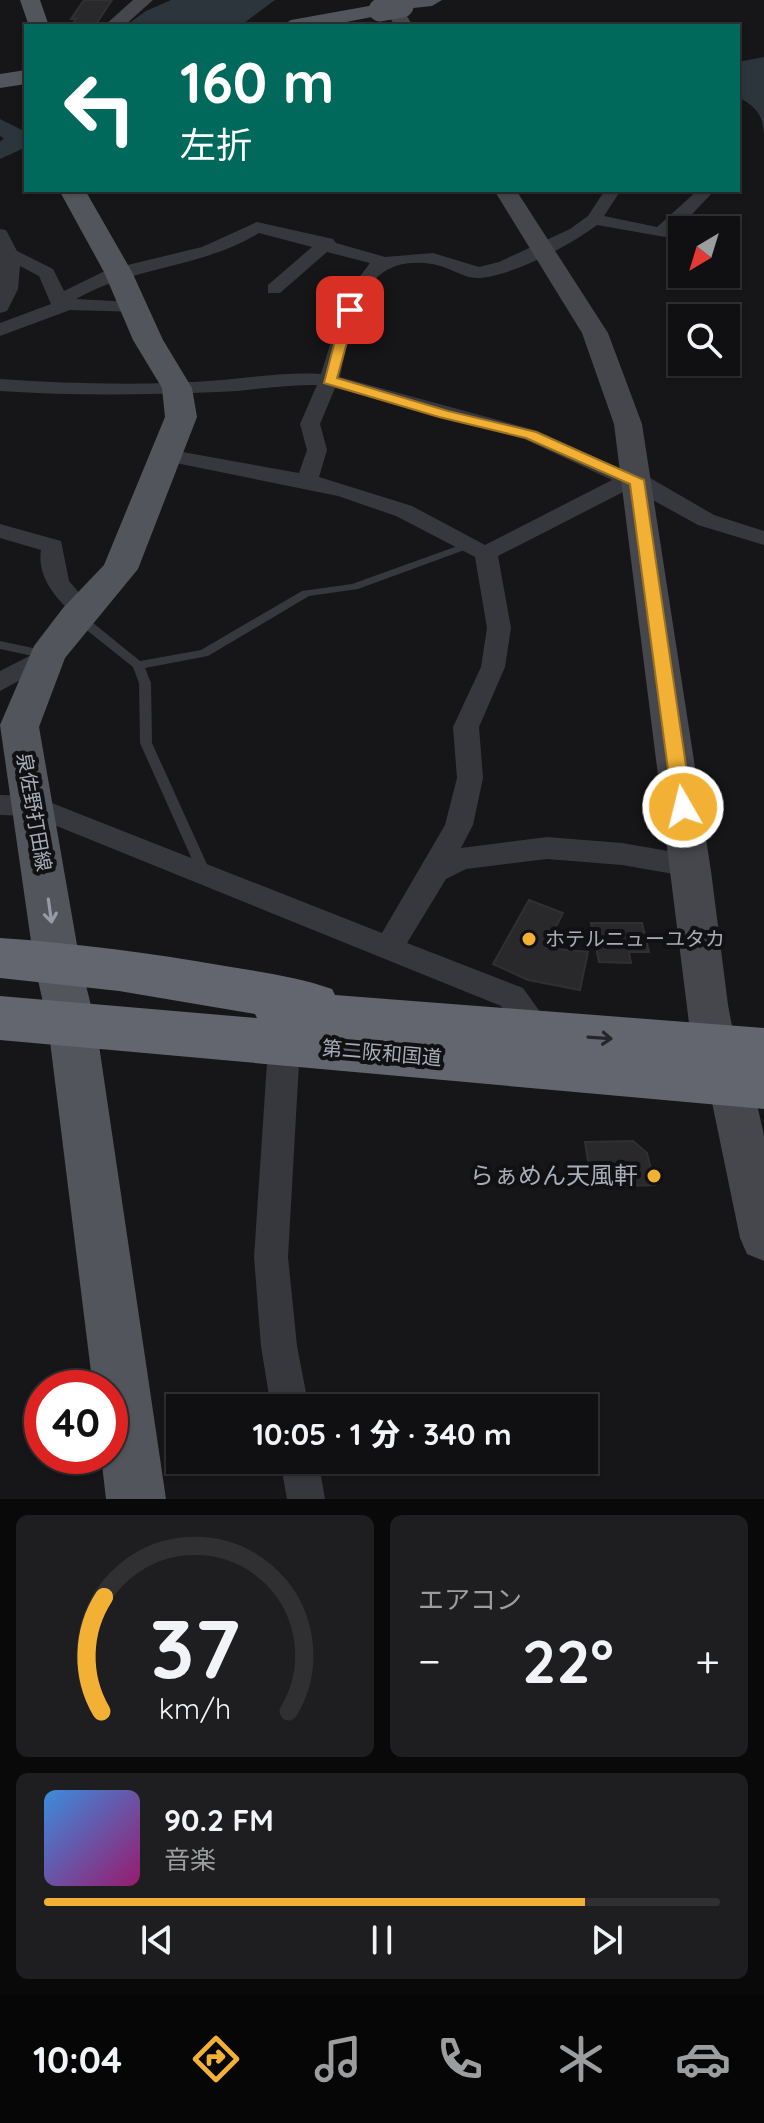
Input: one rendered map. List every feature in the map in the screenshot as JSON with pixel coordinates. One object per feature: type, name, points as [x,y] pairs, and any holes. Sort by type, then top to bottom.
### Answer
[{"type":"highway","points":[[0,958],[67,1009],[224,1065],[283,1063],[424,1041]]},
{"type":"highway","name":"第二阪和国道","points":[[0,990],[67,1009],[743,1066]]},
{"type":"highway","points":[[0,1046],[67,1009]]},
{"type":"highway","name":"第二阪和国道","points":[[0,1018],[67,1009]]},
{"type":"highway","name":"第二阪和国道","points":[[424,1041],[541,1034],[743,1066]]},
{"type":"main road","points":[[30,0],[38,24]]},
{"type":"main road","points":[[304,24],[393,10],[432,0]]},
{"type":"main road","points":[[0,81],[24,77]]},
{"type":"main road","name":"泉佐野打田線","points":[[73,192],[177,388],[181,417],[120,569],[79,613],[47,655],[19,727],[17,806],[67,1009],[136,1499]]},
{"type":"street","points":[[115,24],[144,0]]},
{"type":"street","points":[[506,192],[595,333],[617,385],[635,481],[691,866],[743,1066],[764,1238]]},
{"type":"street","points":[[307,480],[317,450],[310,424],[329,380],[357,287],[376,265],[433,258],[478,273],[494,270],[576,233],[594,219],[612,192]]},
{"type":"street","points":[[594,219],[659,233],[670,227],[705,192]]},
{"type":"street","points":[[0,330],[118,272],[201,253],[243,237],[257,227],[327,243],[385,262]]},
{"type":"street","points":[[0,234],[11,255],[13,270],[0,307]]},
{"type":"street","points":[[274,289],[327,243]]},
{"type":"street","points":[[11,255],[47,273],[60,303]]},
{"type":"street","points":[[60,303],[132,308]]},
{"type":"street","points":[[0,385],[85,391],[177,388],[278,378],[329,380],[444,414],[531,435],[635,481],[706,520],[764,538]]},
{"type":"street","points":[[166,455],[307,480],[407,512],[476,550],[499,628],[493,667],[466,727],[470,778],[459,825],[436,871],[388,948]]},
{"type":"street","points":[[476,550],[635,481]]},
{"type":"street","points":[[0,531],[53,546],[51,571],[79,613]]},
{"type":"street","points":[[0,682],[47,655]]},
{"type":"street","points":[[17,806],[204,871],[512,997],[541,1034]]},
{"type":"street","points":[[436,871],[461,859],[547,848],[622,854],[691,866]]},
{"type":"street","points":[[283,1063],[271,1257],[279,1346],[288,1394]]},
{"type":"street","points":[[302,1474],[306,1499]]},
{"type":"lane","points":[[138,665],[204,653],[306,593],[354,587],[476,550]]},
{"type":"lane","points":[[79,613],[138,665],[145,683],[146,743],[204,871]]},
{"type":"lane","points":[[0,645],[47,655]]},
{"type":"shaded area","points":[[171,0],[275,0],[243,24],[128,24],[146,11]]},
{"type":"shaded area","points":[[764,57],[764,134],[757,111],[740,98],[740,62]]},
{"type":"building","points":[[84,0],[112,0],[96,24],[73,23],[76,19],[71,19]]},
{"type":"building","name":"ホテルニューユタカ","points":[[529,900],[563,913],[545,948],[588,952],[580,990],[528,980],[493,964]]},
{"type":"building","points":[[591,923],[642,923],[649,952],[629,952],[631,963],[599,962]]},
{"type":"building","points":[[633,1141],[647,1153],[655,1185],[592,1187],[585,1142]]},
{"type":"waterway","points":[[0,126],[16,135],[16,143],[0,152]]},
{"type":"place","name":"ホテルニューユタカ","points":[[529,939]]},
{"type":"place","name":"らぁめん天風軒","points":[[654,1176]]},
{"type":"route","points":[[350,310],[329,380],[444,414],[531,435],[629,480],[637,480],[683,807]]}]
